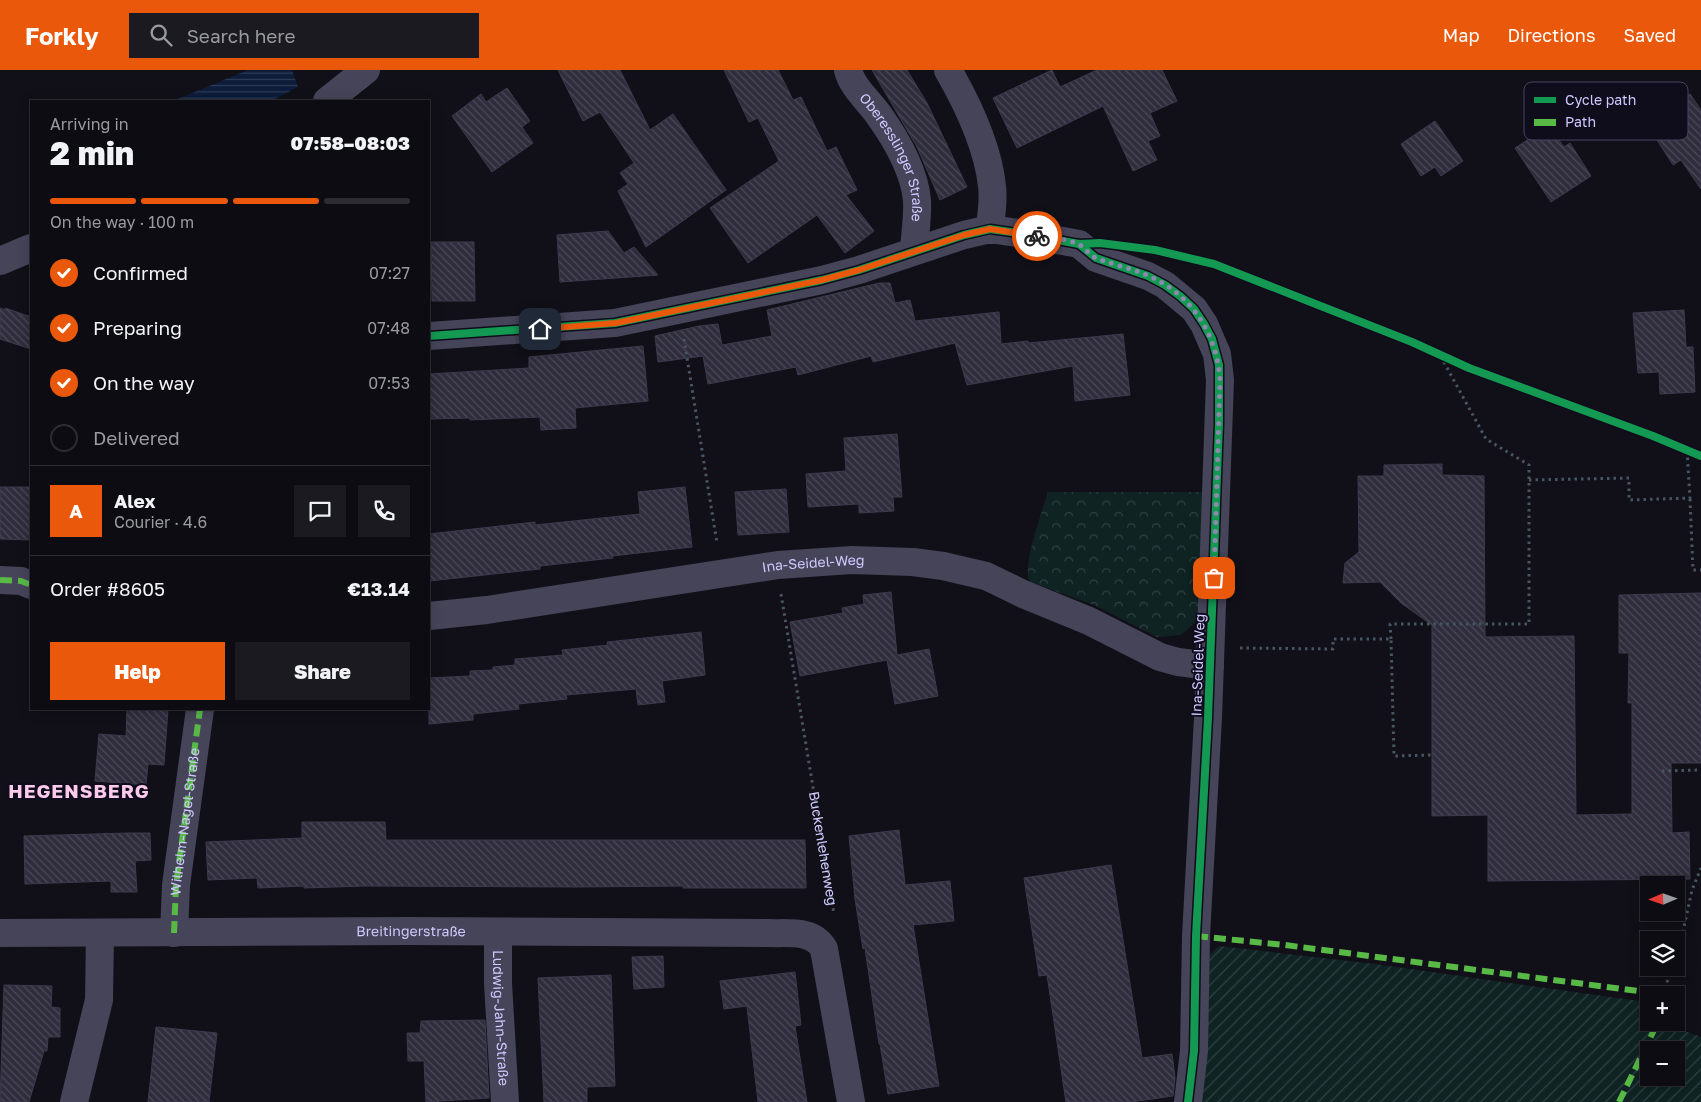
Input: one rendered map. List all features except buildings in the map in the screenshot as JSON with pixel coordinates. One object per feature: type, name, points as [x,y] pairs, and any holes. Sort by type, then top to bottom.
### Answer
[{"type":"street","points":[[327,100],[366,70]]},
{"type":"street","name":"Oberesslinger Straße","points":[[848,70],[854,83],[878,113],[908,165],[917,203],[914,250]]},
{"type":"street","points":[[430,336],[616,323],[822,280],[859,270],[914,250],[990,229],[992,188],[985,155],[967,108],[948,70]]},
{"type":"street","name":"Ina-Seidel-Weg","points":[[990,229],[1079,244],[1096,258],[1148,276],[1165,285],[1194,309],[1204,324],[1217,354],[1220,380],[1220,423],[1196,936],[1194,1051],[1188,1102]]},
{"type":"street","points":[[0,261],[30,250]]},
{"type":"street","name":"Ina-Seidel-Weg","points":[[430,616],[550,601],[778,565],[852,560],[913,562],[959,569],[986,576],[1023,594],[1089,621],[1160,657],[1178,662],[1210,657]]},
{"type":"street","points":[[0,580],[21,581],[30,585]]},
{"type":"street","name":"Wilhelm-Nagel-Straße","points":[[174,933],[176,885],[200,710]]},
{"type":"street","name":"Breitingerstraße","points":[[0,933],[408,931],[804,934],[816,938],[821,943]]},
{"type":"street","points":[[74,1102],[99,1000],[100,933]]},
{"type":"street","name":"Ludwig-Jahn-Straße","points":[[498,933],[498,983],[505,1102]]},
{"type":"street","points":[[821,943],[826,956],[851,1102]]},
{"type":"path","points":[[1432,755],[1394,756],[1390,624],[1530,624],[1529,465],[1486,439],[1440,355]]},
{"type":"path","points":[[690,373],[723,573]]},
{"type":"path","points":[[1688,450],[1693,570],[1701,570]]},
{"type":"path","points":[[1529,480],[1629,478],[1629,500],[1690,498]]},
{"type":"path","points":[[1210,657],[1334,649],[1333,638],[1390,639]]},
{"type":"path","points":[[1662,771],[1701,770]]},
{"type":"path","points":[[1683,931],[1692,890],[1701,868]]},
{"type":"green space","points":[[1048,492],[1208,492],[1199,618],[1181,635],[1157,637],[1094,605],[1030,582],[1028,564],[1030,552]]},
{"type":"green space","points":[[1219,946],[1375,964],[1639,1001],[1640,1031],[1685,1031],[1701,1037],[1701,1102],[1199,1102],[1208,956]]},
{"type":"water","points":[[248,70],[292,70],[298,87],[273,100],[175,100]]},
{"type":"marked path","points":[[0,580],[21,581],[30,585]]},
{"type":"marked path","points":[[174,933],[176,885],[200,710]]},
{"type":"marked path","points":[[1196,936],[1285,945],[1640,991]]},
{"type":"marked path","points":[[1619,1102],[1654,1031]]},
{"type":"cycle path","points":[[430,336],[615,323],[822,280],[859,270],[964,235],[990,229],[1079,244],[1100,243],[1155,250],[1214,264],[1412,342],[1469,368],[1653,436],[1701,456]]},
{"type":"cycle path","points":[[1079,244],[1096,258],[1148,276],[1180,296],[1194,309],[1204,324],[1212,339],[1219,365],[1219,423],[1208,718],[1196,936],[1194,1051],[1188,1102]]},
{"type":"way so far","points":[[1037,236],[1079,244],[1096,258],[1148,276],[1165,285],[1194,309],[1212,339],[1217,354],[1220,380],[1214,578]]},
{"type":"district","name":"HEGENSBERG","points":[[79,791]]},
{"type":"route","points":[[540,329],[616,323],[822,280],[859,270],[914,250],[990,229],[1037,236]]}]
